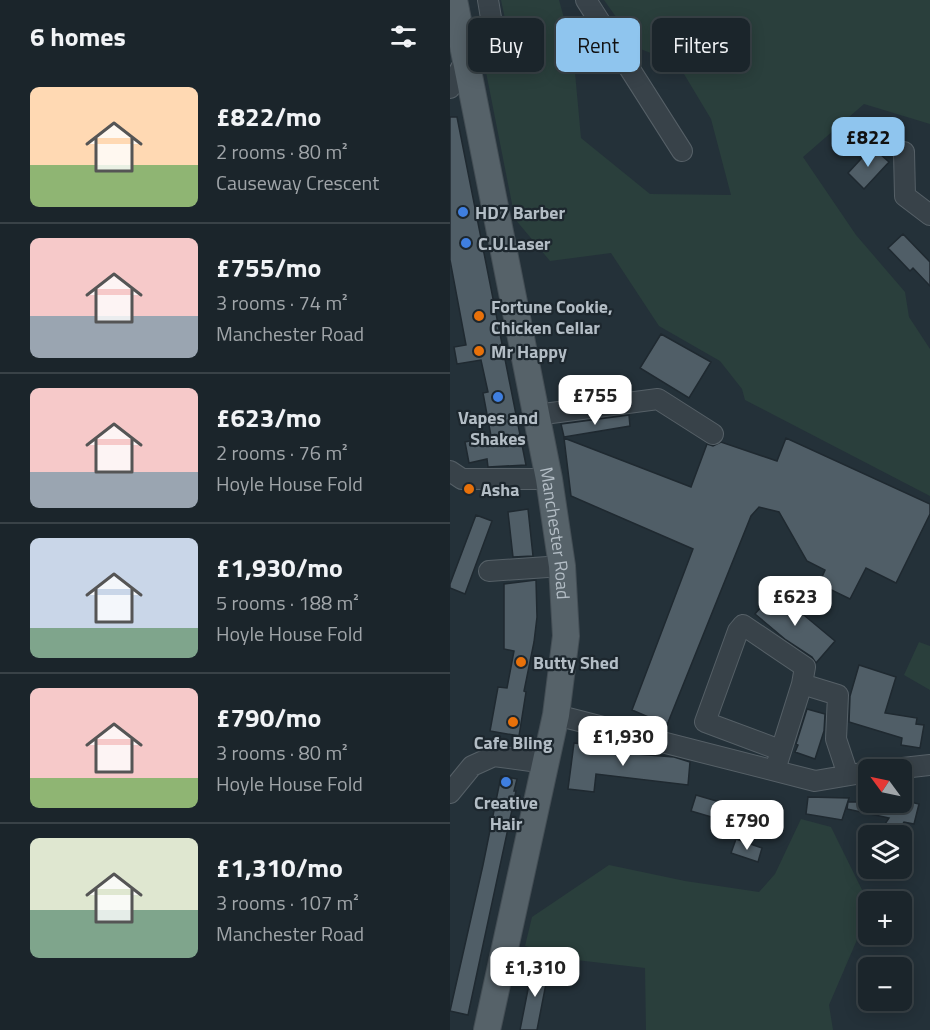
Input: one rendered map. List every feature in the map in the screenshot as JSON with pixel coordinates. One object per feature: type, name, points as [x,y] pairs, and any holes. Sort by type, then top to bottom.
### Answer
[{"type":"main road","name":"Manchester Road","points":[[454,0],[458,53],[549,479],[562,566],[566,636],[556,715],[488,1030]]},
{"type":"street","points":[[450,88],[458,53],[492,24],[488,0]]},
{"type":"street","points":[[586,0],[682,151]]},
{"type":"street","points":[[904,152],[905,196],[930,215]]},
{"type":"street","points":[[536,415],[658,399],[712,434]]},
{"type":"street","points":[[450,468],[462,479],[549,479]]},
{"type":"street","points":[[489,571],[562,566]]},
{"type":"street","points":[[775,770],[802,684],[805,667],[743,625],[740,627],[705,722],[780,750]]},
{"type":"street","points":[[802,684],[838,695],[836,739],[848,775]]},
{"type":"street","points":[[556,715],[815,781],[858,774]]},
{"type":"street","points":[[450,793],[472,766],[494,756],[546,763]]},
{"type":"street","points":[[912,767],[930,765]]},
{"type":"green space","points":[[501,0],[559,0],[564,18],[556,18],[556,72],[575,72],[581,138],[650,194],[731,195],[711,119],[683,72],[750,72],[750,18],[652,18],[652,54],[640,49],[640,18],[617,18],[604,0],[930,0],[930,124],[864,104],[803,157],[856,235],[905,292],[909,317],[930,349],[930,496],[745,400],[742,389],[720,361],[659,326],[611,253],[550,261],[515,219],[486,72],[544,72],[544,18],[505,18]]},
{"type":"green space","points":[[919,642],[930,646],[930,690],[904,675]]},
{"type":"green space","points":[[801,819],[831,827],[863,891],[858,891],[858,937],[829,1005],[833,1030],[646,1030],[645,968],[576,960],[525,946],[532,917],[609,865],[685,881],[759,892],[775,874]]},
{"type":"building","points":[[450,117],[457,117],[526,465],[488,467],[487,459],[469,463],[465,442],[491,436],[483,393],[488,392],[481,360],[457,364],[454,347],[466,345],[450,260]]},
{"type":"building","points":[[872,147],[889,162],[864,189],[848,173]]},
{"type":"building","points":[[903,234],[930,262],[930,286],[913,268],[910,271],[888,248]]},
{"type":"building","points":[[661,334],[711,362],[689,398],[640,368]]},
{"type":"building","points":[[629,415],[630,426],[564,437],[561,424]]},
{"type":"building","points":[[564,438],[691,487],[707,444],[713,446],[721,442],[777,461],[786,438],[930,504],[930,514],[896,583],[866,568],[850,599],[819,584],[825,570],[807,561],[779,512],[759,507],[751,516],[667,725],[632,710],[693,549],[571,496]]},
{"type":"building","points":[[528,509],[533,556],[513,557],[508,512]]},
{"type":"building","points":[[476,515],[492,521],[465,594],[450,588],[450,584]]},
{"type":"building","points":[[536,580],[537,617],[519,736],[490,731],[498,687],[507,688],[514,651],[504,649],[504,584]]},
{"type":"building","points":[[775,591],[835,641],[816,663],[812,657],[786,640],[755,614]]},
{"type":"building","points":[[859,665],[896,677],[885,713],[917,718],[916,724],[924,725],[920,748],[901,745],[902,738],[849,722],[850,696]]},
{"type":"building","points":[[807,709],[825,714],[824,731],[815,759],[795,752]]},
{"type":"building","points":[[574,743],[638,751],[637,754],[674,757],[690,762],[688,785],[596,774],[594,792],[568,789]]},
{"type":"building","points":[[501,776],[517,779],[514,791],[516,791],[468,1015],[450,1011]]},
{"type":"building","points":[[696,795],[730,805],[725,821],[691,811]]},
{"type":"building","points":[[808,797],[849,798],[842,820],[806,814]]},
{"type":"building","points":[[848,802],[858,802],[858,811],[847,809]]},
{"type":"building","points":[[912,802],[919,804],[914,824],[904,822],[902,825],[884,825],[889,818],[866,813],[912,813]]},
{"type":"building","points":[[736,839],[762,848],[758,862],[731,853]]},
{"type":"building","points":[[533,964],[549,968],[537,1030],[520,1030]]},
{"type":"place","name":"HD7 Barber","points":[[463,212]]},
{"type":"place","name":"C.U.Laser","points":[[466,243]]},
{"type":"place","name":"Fortune Cookie, Chicken Cellar","points":[[479,316]]},
{"type":"place","name":"Mr Happy","points":[[479,351]]},
{"type":"place","name":"Vapes and Shakes","points":[[498,397]]},
{"type":"place","name":"Asha","points":[[469,489]]},
{"type":"place","name":"Butty Shed","points":[[521,662]]},
{"type":"place","name":"Cafe Bling","points":[[513,722]]},
{"type":"place","name":"Creative Hair","points":[[506,782]]}]
